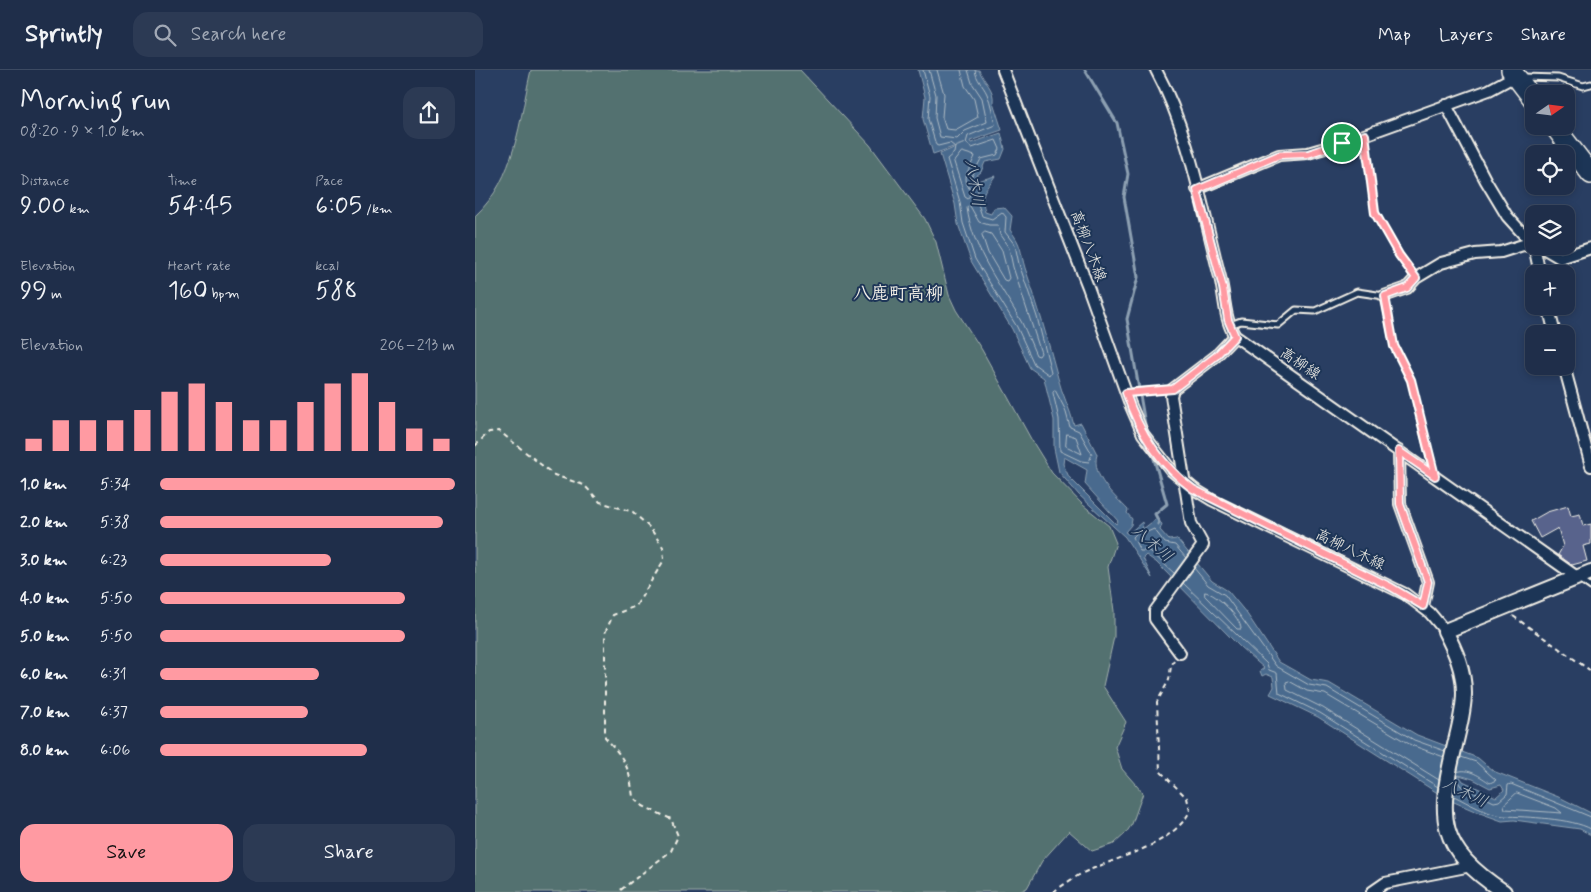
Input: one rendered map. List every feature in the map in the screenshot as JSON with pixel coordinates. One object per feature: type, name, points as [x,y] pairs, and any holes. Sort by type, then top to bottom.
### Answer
[{"type":"highway","points":[[1513,73],[1525,88]]},
{"type":"highway","points":[[1562,135],[1589,168]]},
{"type":"street","name":"高柳八木線","points":[[1003,70],[1131,393],[1143,434],[1160,458],[1183,481],[1212,500],[1391,587],[1423,606],[1445,631]]},
{"type":"street","name":"高柳線","points":[[1157,70],[1179,120],[1223,288],[1229,325],[1235,336],[1252,350],[1577,577]]},
{"type":"street","points":[[1197,190],[1279,155],[1308,154],[1489,90],[1513,73]]},
{"type":"street","points":[[1446,105],[1486,181],[1507,216],[1525,236]]},
{"type":"street","points":[[1385,296],[1407,288],[1416,278],[1441,263],[1475,254],[1501,252],[1525,245]]},
{"type":"street","points":[[1575,253],[1591,248]]},
{"type":"street","points":[[1555,255],[1560,258],[1569,255]]},
{"type":"street","points":[[1180,653],[1155,619],[1155,611],[1203,545],[1191,523],[1172,402],[1173,389],[1216,356],[1235,336]]},
{"type":"street","points":[[1566,375],[1591,466]]},
{"type":"street","points":[[1399,451],[1400,504],[1428,582],[1423,606]]},
{"type":"street","points":[[1504,892],[1471,866],[1458,853],[1452,842],[1443,807],[1446,782],[1462,714],[1464,693],[1462,671],[1445,631],[1591,572]]},
{"type":"street","points":[[1372,892],[1385,883],[1471,866]]},
{"type":"lane","points":[[1513,73],[1558,78],[1583,86],[1591,84]]},
{"type":"lane","points":[[1365,135],[1375,213],[1399,255],[1416,278]]},
{"type":"lane","points":[[1229,325],[1241,321],[1277,324],[1296,310],[1315,310],[1357,292],[1385,296],[1394,346],[1411,380],[1435,476]]},
{"type":"lane","points":[[1131,393],[1173,389]]},
{"type":"lane","points":[[1577,577],[1591,587]]},
{"type":"path","points":[[475,446],[489,432],[499,431],[554,475],[584,485],[600,502],[633,512],[649,528],[663,547],[664,560],[636,606],[613,615],[605,632],[605,737],[622,757],[629,770],[633,797],[643,806],[671,819],[678,836],[671,851],[618,892]]},
{"type":"path","points":[[1501,608],[1591,671]]},
{"type":"path","points":[[1053,892],[1079,875],[1125,856],[1163,837],[1184,823],[1190,811],[1187,798],[1160,771],[1157,731],[1157,702],[1169,680],[1171,666],[1180,653]]},
{"type":"green space","points":[[531,70],[800,70],[870,145],[925,219],[936,242],[949,295],[956,310],[982,350],[1052,473],[1083,505],[1109,526],[1116,543],[1108,567],[1114,611],[1114,637],[1103,686],[1126,722],[1115,747],[1122,769],[1143,793],[1132,824],[1126,833],[1114,844],[1092,851],[1069,831],[1042,861],[1027,888],[1019,892],[475,892],[475,216],[489,201],[508,167],[519,129]]},
{"type":"water","name":"八木川","points":[[918,70],[979,70],[991,89],[1002,130],[970,141],[971,143],[1001,133],[1005,149],[1001,159],[985,162],[981,172],[976,176],[977,181],[995,176],[983,196],[985,212],[991,214],[994,208],[1004,207],[1012,216],[1010,230],[1020,248],[1074,425],[1081,423],[1097,454],[1097,470],[1100,478],[1110,492],[1128,510],[1127,513],[1132,519],[1131,525],[1125,532],[1128,534],[1142,522],[1143,529],[1156,519],[1162,524],[1160,530],[1169,540],[1177,539],[1212,581],[1228,591],[1247,614],[1279,662],[1311,680],[1329,683],[1417,735],[1478,758],[1493,771],[1561,798],[1591,813],[1591,835],[1580,829],[1514,820],[1502,821],[1447,799],[1318,717],[1270,694],[1274,687],[1273,677],[1266,674],[1262,676],[1260,671],[1264,668],[1240,647],[1156,562],[1146,555],[1143,558],[1152,578],[1125,537],[1079,495],[1059,472],[1054,448],[1054,420],[1044,378],[1030,368],[1012,329],[971,261],[958,224],[955,204],[940,154],[965,143],[933,154],[923,119],[925,97]],"holes":[[[1064,457],[1087,470],[1085,484],[1118,521],[1116,524],[1069,477],[1063,464]],[[1459,775],[1473,779],[1490,788],[1501,785],[1504,790],[1496,797],[1463,781]]]},
{"type":"building","points":[[1568,506],[1571,516],[1580,514],[1583,526],[1591,524],[1591,544],[1583,546],[1587,561],[1572,565],[1558,555],[1563,546],[1558,528],[1540,538],[1531,521],[1547,512]]},
{"type":"waterway","points":[[1085,70],[1117,123],[1128,174],[1124,197],[1138,277],[1127,319],[1146,430]]},
{"type":"waterway","points":[[1152,452],[1167,504],[1155,514],[1159,522],[1158,524]]},
{"type":"district","name":"八鹿町高柳","points":[[898,294]]},
{"type":"route","points":[[1365,135],[1371,167],[1375,213],[1399,255],[1416,278],[1407,288],[1385,296],[1394,346],[1411,380],[1435,476],[1399,451],[1400,504],[1428,582],[1423,606],[1405,594],[1230,509],[1193,489],[1171,470],[1151,446],[1143,434],[1126,393],[1173,389],[1181,385],[1216,356],[1235,336],[1228,320],[1223,288],[1197,190],[1279,155],[1308,154],[1342,143],[1365,135]]}]
